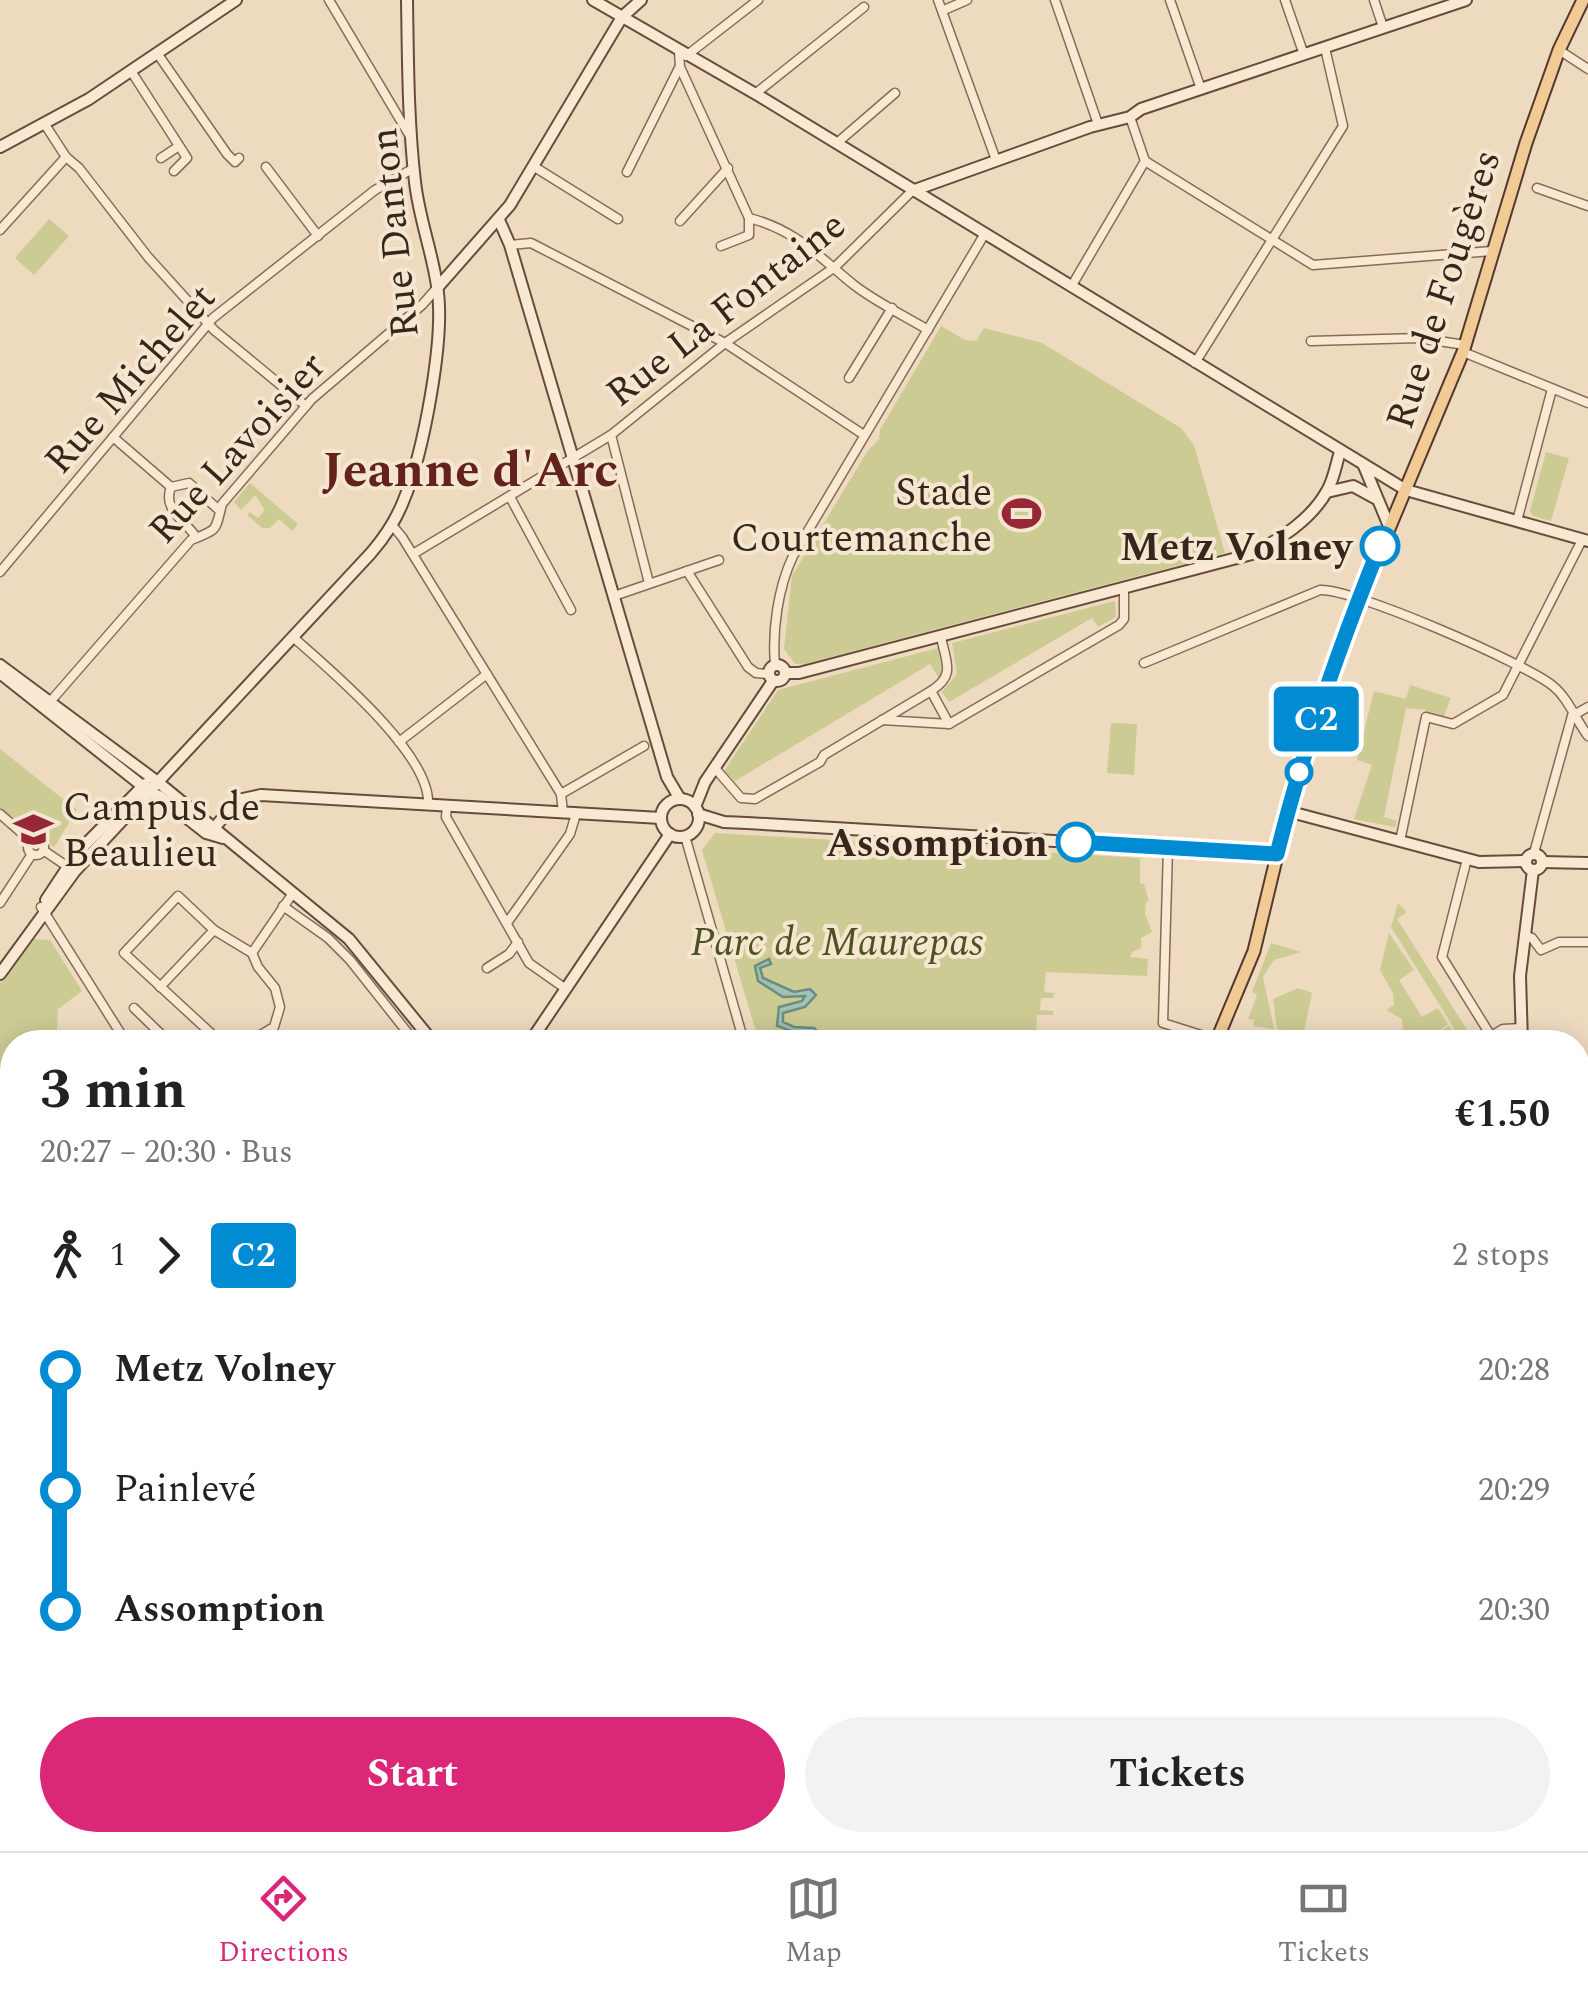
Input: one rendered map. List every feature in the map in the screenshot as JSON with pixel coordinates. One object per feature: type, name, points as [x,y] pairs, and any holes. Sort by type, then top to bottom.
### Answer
[{"type":"main road","name":"Rue de Fougères","points":[[1222,1030],[1254,951],[1288,811],[1337,654],[1464,349],[1492,250],[1519,186],[1559,50],[1583,0]]},
{"type":"street","points":[[0,147],[130,71],[236,0]]},
{"type":"street","points":[[328,0],[412,139]]},
{"type":"street","name":"Rue Danton","points":[[151,785],[370,554],[392,526],[411,480],[439,334],[438,287],[414,168],[406,0]]},
{"type":"street","points":[[593,0],[682,58],[755,94],[1406,490],[1585,540],[1503,695],[1453,724],[1426,717],[1400,840]]},
{"type":"street","points":[[626,172],[682,58],[758,0]]},
{"type":"street","points":[[938,0],[996,160]]},
{"type":"street","points":[[944,10],[967,0]]},
{"type":"street","points":[[1055,0],[1098,124]]},
{"type":"street","points":[[1170,0],[1201,89]]},
{"type":"street","points":[[1285,0],[1304,55]]},
{"type":"street","points":[[1374,0],[1384,28]]},
{"type":"street","points":[[912,191],[1466,0]]},
{"type":"street","points":[[438,287],[498,220],[622,18],[639,1]]},
{"type":"street","points":[[755,94],[864,7]]},
{"type":"street","points":[[1195,363],[1343,126],[1336,81],[1325,48]]},
{"type":"street","points":[[1559,50],[1588,69]]},
{"type":"street","points":[[158,53],[227,154],[235,162],[239,158]]},
{"type":"street","points":[[682,58],[750,218],[749,235],[721,246]]},
{"type":"street","points":[[130,71],[187,161],[174,171]]},
{"type":"street","points":[[836,143],[895,94]]},
{"type":"street","points":[[394,110],[410,108]]},
{"type":"street","points":[[1130,117],[1145,161],[1313,264],[1492,250]]},
{"type":"street","points":[[44,123],[148,257],[208,323],[306,406]]},
{"type":"street","points":[[161,158],[178,146]]},
{"type":"street","points":[[0,230],[66,156]]},
{"type":"street","points":[[1071,288],[1145,161]]},
{"type":"street","points":[[533,166],[618,219]]},
{"type":"street","points":[[266,168],[318,236]]},
{"type":"street","name":"Rue Michelet","points":[[0,572],[208,323],[375,190],[414,168]]},
{"type":"street","points":[[680,221],[728,168]]},
{"type":"street","points":[[1536,188],[1588,206]]},
{"type":"street","name":"Rue La Fontaine","points":[[413,554],[611,435],[725,343],[835,266],[912,191]]},
{"type":"street","points":[[750,218],[778,225],[856,286],[928,330]]},
{"type":"street","points":[[498,220],[510,245],[667,777],[667,804],[661,818]]},
{"type":"street","points":[[740,1030],[689,859],[685,836],[691,809],[772,673],[786,572],[984,235]]},
{"type":"street","points":[[510,245],[535,245],[725,343],[864,435]]},
{"type":"street","name":"Rue Lavoisier","points":[[49,702],[196,538],[219,522],[226,500],[306,406],[438,287]]},
{"type":"street","points":[[849,378],[892,308]]},
{"type":"street","points":[[1311,342],[1419,338],[1464,349],[1588,403]]},
{"type":"street","points":[[1517,521],[1552,389]]},
{"type":"street","points":[[611,435],[649,583]]},
{"type":"street","points":[[113,437],[171,487]]},
{"type":"street","points":[[687,571],[748,667],[756,674],[772,673],[782,680],[785,673],[800,674],[1252,554],[1281,538],[1306,516],[1326,492],[1340,452]]},
{"type":"street","points":[[1364,464],[1388,526]]},
{"type":"street","points":[[171,487],[189,483],[220,511]]},
{"type":"street","points":[[1326,492],[1353,486],[1379,501]]},
{"type":"street","points":[[171,487],[169,506],[196,538]]},
{"type":"street","points":[[510,497],[571,610]]},
{"type":"street","points":[[392,526],[413,554],[570,813],[570,834],[507,923]]},
{"type":"street","points":[[614,596],[719,560]]},
{"type":"street","points":[[1144,663],[1332,588],[1360,597],[1554,686],[1588,736]]},
{"type":"street","points":[[882,720],[949,724],[1122,622],[1124,590]]},
{"type":"street","points":[[714,767],[742,798],[752,800],[820,762],[824,755],[945,682],[948,675],[941,637]]},
{"type":"street","points":[[294,638],[382,720],[428,790],[428,805]]},
{"type":"street","points":[[0,665],[206,832],[223,838]]},
{"type":"street","points":[[0,673],[151,785],[215,827],[223,838],[349,940],[423,1030]]},
{"type":"street","points":[[399,742],[487,674]]},
{"type":"street","points":[[931,691],[949,724]]},
{"type":"street","points":[[1502,1030],[1522,1028],[1520,976],[1534,862],[1572,716],[1588,706]]},
{"type":"street","points":[[561,794],[644,746]]},
{"type":"street","points":[[667,777],[691,809]]},
{"type":"street","points":[[71,869],[113,831],[151,785]]},
{"type":"street","points":[[0,974],[71,869],[151,785]]},
{"type":"street","points":[[215,827],[238,800],[255,795],[661,818]]},
{"type":"street","points":[[667,804],[724,822],[1277,854]]},
{"type":"street","points":[[447,806],[446,817],[529,962],[566,989]]},
{"type":"street","points":[[1288,811],[1479,862],[1588,863]]},
{"type":"street","points":[[0,814],[31,841],[41,841],[43,850],[71,869]]},
{"type":"street","points":[[661,818],[670,834]]},
{"type":"street","points":[[670,834],[685,836]]},
{"type":"street","points":[[538,1030],[670,834]]},
{"type":"street","points":[[31,841],[28,848],[32,854]]},
{"type":"street","points":[[1168,848],[1163,1023],[1184,1030]]},
{"type":"street","points":[[32,854],[43,850]]},
{"type":"street","points":[[0,903],[32,854]]},
{"type":"street","points":[[1466,858],[1442,957],[1487,1030]]},
{"type":"street","points":[[252,953],[293,893]]},
{"type":"street","points":[[208,1030],[124,954],[178,896],[214,930],[252,953],[275,988],[280,1007],[274,1026],[268,1030]]},
{"type":"street","points":[[282,906],[328,938],[350,960],[405,1030]]},
{"type":"street","points":[[43,910],[118,1030]]},
{"type":"street","points":[[160,987],[214,930]]},
{"type":"street","points":[[1524,935],[1532,938],[1540,950],[1559,942],[1588,942]]},
{"type":"street","points":[[486,968],[509,954],[518,942]]},
{"type":"street","points":[[134,1008],[157,1030]]},
{"type":"green space","points":[[49,219],[69,236],[34,275],[15,258]]},
{"type":"green space","name":"Stade Courtemanche","points":[[941,326],[965,340],[976,341],[984,328],[1042,343],[1181,428],[1194,445],[1225,553],[795,664],[784,649],[792,576],[867,452],[879,439],[880,430]]},
{"type":"green space","points":[[1546,452],[1569,458],[1551,521],[1533,516],[1530,511]]},
{"type":"green space","points":[[250,483],[298,524],[292,531],[279,519],[270,528],[262,528],[247,515],[250,512],[258,518],[265,510],[255,495],[241,510],[234,502]]},
{"type":"green space","points":[[1115,601],[1116,617],[1098,627],[1092,618],[949,702],[942,692],[957,674],[952,643]]},
{"type":"green space","points":[[938,648],[943,675],[939,678],[930,664],[735,781],[724,771],[778,690]]},
{"type":"green space","points":[[1410,685],[1451,698],[1442,721],[1426,717],[1426,710],[1406,708],[1384,817],[1397,821],[1395,827],[1354,819],[1372,765],[1357,760],[1374,691],[1406,699]]},
{"type":"green space","points":[[1111,723],[1137,724],[1134,775],[1107,773]]},
{"type":"green space","points":[[0,749],[77,810],[54,847],[0,808]]},
{"type":"green space","name":"Parc de Maurepas","points":[[715,833],[1140,858],[1140,883],[1144,884],[1149,901],[1145,913],[1152,932],[1141,938],[1141,948],[1130,957],[1148,959],[1147,976],[1046,972],[1044,992],[1054,993],[1053,998],[1041,998],[1040,1010],[1053,1011],[1053,1015],[1037,1015],[1036,1030],[755,1030],[702,850]]},
{"type":"green space","points":[[1398,903],[1407,912],[1397,919],[1467,1030],[1455,1030],[1391,927]]},
{"type":"green space","points":[[1389,933],[1414,970],[1399,980],[1422,1017],[1438,1008],[1448,1024],[1440,1030],[1403,1030],[1402,1019],[1386,1010],[1394,1005],[1393,993],[1380,970]]},
{"type":"green space","points":[[30,939],[50,940],[82,991],[58,1009],[57,1030],[0,1030],[0,983]]},
{"type":"green space","points":[[1271,943],[1301,952],[1274,960],[1263,977],[1274,1029],[1253,1026],[1254,1020],[1248,1019],[1257,995],[1252,992]]},
{"type":"green space","points":[[1298,988],[1312,993],[1304,1030],[1277,1029],[1273,999]]},
{"type":"shaded area","points":[[769,959],[771,964],[760,968],[763,978],[794,992],[810,989],[816,995],[805,1007],[783,1013],[783,1022],[816,1030],[777,1026],[779,1007],[802,1001],[805,996],[783,997],[758,981],[755,966]]},
{"type":"bus line","name":"C2","points":[[1076,842],[1277,854],[1294,784],[1337,654],[1380,546]]},
{"type":"place","name":"Stade Courtemanche","points":[[1022,514]]},
{"type":"place","name":"Metz Volney","points":[[1380,546]]},
{"type":"place","name":"Campus de Beaulieu","points":[[33,829]]},
{"type":"place","name":"Assomption","points":[[1076,842]]},
{"type":"district","name":"Jeanne d'Arc","points":[[470,468]]}]
